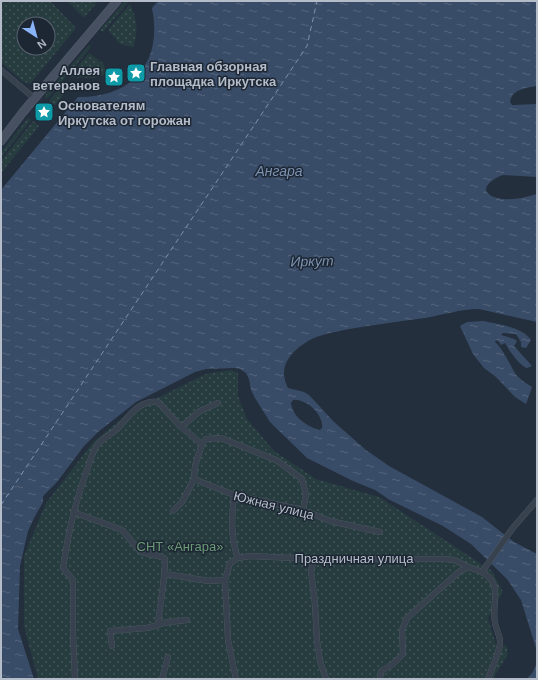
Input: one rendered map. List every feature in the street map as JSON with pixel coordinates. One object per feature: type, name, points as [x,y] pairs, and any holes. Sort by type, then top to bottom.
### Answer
[{"type":"main road","points":[[1,141],[34,98],[117,1]]},
{"type":"street","points":[[1,70],[34,98]]},
{"type":"street","points":[[75,679],[73,580],[63,568],[73,512],[96,447],[104,437],[118,428],[126,417],[146,402],[158,402],[181,426],[202,444]]},
{"type":"street","points":[[181,426],[200,411],[218,403]]},
{"type":"street","points":[[173,511],[182,502],[194,479],[195,466],[202,444],[206,439],[221,438],[276,460],[302,479],[306,494],[303,510]]},
{"type":"street","name":"Южная улица","points":[[194,479],[234,495],[303,510],[330,521],[380,532]]},
{"type":"street","points":[[234,495],[232,539],[238,558],[230,563],[225,580],[228,640],[236,679]]},
{"type":"street","points":[[488,679],[499,648],[500,639],[494,621],[495,588],[493,582],[483,570],[512,529],[537,500]]},
{"type":"street","points":[[73,512],[122,530],[141,552],[165,559],[165,574],[158,625]]},
{"type":"street","name":"Праздничная улица","points":[[238,558],[250,556],[314,559],[445,559],[454,560],[468,567],[483,570]]},
{"type":"street","points":[[314,559],[310,571],[315,605],[317,641],[320,661],[326,679]]},
{"type":"street","points":[[380,679],[381,671],[393,664],[403,654],[402,630],[407,618],[452,577],[468,567]]},
{"type":"street","points":[[165,574],[209,581],[225,580]]},
{"type":"street","points":[[112,646],[110,631],[147,628],[162,623],[187,620]]},
{"type":"street","points":[[162,679],[168,658]]},
{"type":"green space","points":[[1,1],[50,1],[76,28],[56,52],[56,16],[16,16],[16,56],[53,56],[30,84],[22,81],[1,62]]},
{"type":"green space","points":[[67,1],[98,1],[84,18]]},
{"type":"green space","points":[[125,1],[129,1],[103,32],[100,30]]},
{"type":"green space","points":[[130,4],[137,30],[133,47],[120,44],[108,30]]},
{"type":"green space","points":[[89,45],[91,47],[47,99],[45,97],[37,107],[47,93]]},
{"type":"green space","points":[[89,53],[103,63],[107,75],[91,78],[69,77]]},
{"type":"green space","points":[[63,84],[71,86],[55,105],[49,101]]},
{"type":"green space","points":[[28,118],[31,120],[1,157],[1,152]]},
{"type":"green space","points":[[33,121],[39,126],[1,173],[1,161]]},
{"type":"green space","name":"СНТ «Ангара»","points":[[231,370],[238,373],[238,396],[247,419],[274,451],[316,479],[379,497],[492,571],[503,592],[488,618],[497,648],[506,645],[508,654],[493,679],[38,679],[24,626],[24,556],[46,503],[94,441],[133,410],[206,374]]},
{"type":"water","name":"Ангара","points":[[158,1],[537,1],[537,86],[520,90],[514,94],[510,102],[512,105],[537,104],[537,177],[503,175],[491,181],[486,188],[486,191],[494,197],[505,199],[521,198],[537,194],[537,322],[479,309],[349,329],[318,337],[302,345],[287,361],[284,373],[288,388],[304,392],[309,395],[334,422],[366,450],[389,466],[482,517],[514,542],[537,554],[537,679],[527,679],[533,672],[536,665],[536,648],[521,600],[507,579],[471,544],[443,526],[390,500],[375,490],[353,481],[307,458],[270,422],[251,390],[246,373],[235,368],[206,369],[195,372],[136,402],[98,432],[84,446],[57,482],[43,496],[43,502],[28,531],[20,566],[18,629],[34,679],[1,679],[1,190],[78,97],[97,96],[114,91],[128,84],[140,73],[148,60],[153,45],[154,27],[152,8]],"holes":[[[293,400],[298,400],[313,408],[317,413],[322,423],[322,428],[320,430],[305,424],[294,412],[291,403]]]},
{"type":"water","points":[[483,321],[516,329],[531,340],[526,348],[521,347],[521,342],[516,334],[503,333],[501,335],[517,341],[514,346],[532,366],[527,368],[518,361],[505,343],[501,345],[496,340],[495,342],[503,352],[515,373],[532,387],[526,404],[515,397],[496,377],[484,368],[473,354],[460,326],[467,322]]},
{"type":"ferry route","points":[[1,505],[307,46],[317,1]]},
{"type":"place","name":"Главная обзорная площадка Иркутска","points":[[136,73]]},
{"type":"place","name":"Аллея ветеранов","points":[[114,77]]},
{"type":"place","name":"Основателям Иркутска от горожан","points":[[44,112]]},
{"type":"water label","name":"Иркут","points":[[312,261]]}]
